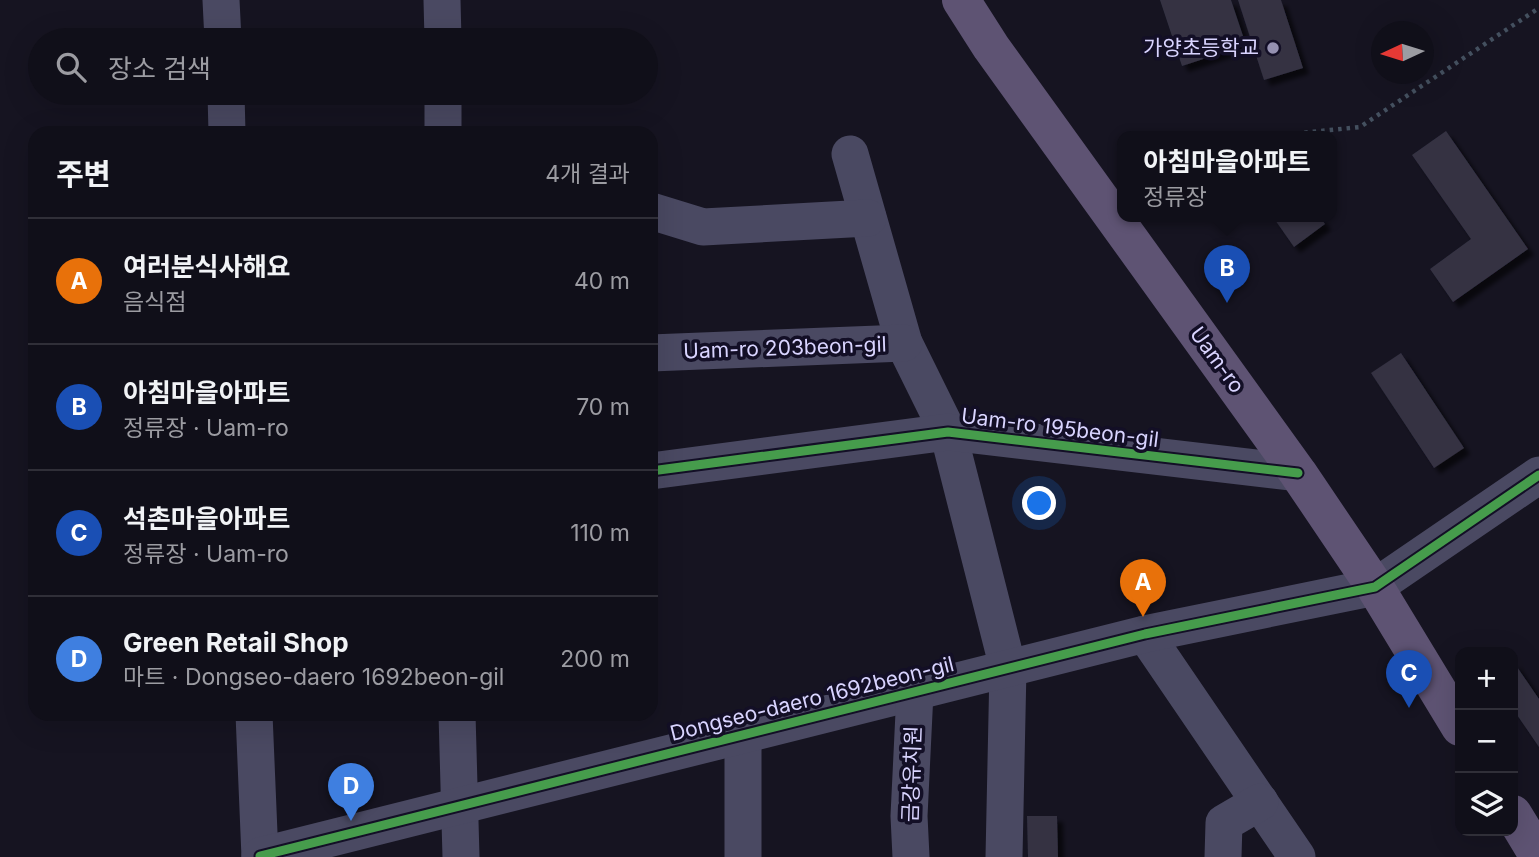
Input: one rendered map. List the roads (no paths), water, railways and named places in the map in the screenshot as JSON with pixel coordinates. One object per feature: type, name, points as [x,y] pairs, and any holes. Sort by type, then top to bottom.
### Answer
[{"type":"main road","name":"Uam-ro","points":[[961,0],[991,47],[1117,222]]},
{"type":"main road","name":"Uam-ro","points":[[1117,222],[1298,473],[1375,587],[1455,719]]},
{"type":"main road","points":[[1518,822],[1539,857]]},
{"type":"street","points":[[221,0],[222,28]]},
{"type":"street","points":[[442,0],[443,28]]},
{"type":"street","points":[[226,105],[227,126]]},
{"type":"street","points":[[443,105],[443,126]]},
{"type":"street","points":[[658,213],[703,227],[868,218],[850,154]]},
{"type":"street","name":"Uam-ro 203beon-gil","points":[[658,353],[904,343],[868,218]]},
{"type":"street","points":[[904,343],[948,432]]},
{"type":"street","name":"Uam-ro 195beon-gil","points":[[658,470],[948,432],[1298,473]]},
{"type":"street","name":"Uam-ro 195beon-gil","points":[[948,432],[1008,668],[1004,857]]},
{"type":"street","points":[[1375,587],[1539,475]]},
{"type":"street","name":"Dongseo-daero 1692beon-gil","points":[[260,857],[1145,634],[1375,587]]},
{"type":"street","points":[[1145,634],[1297,857]]},
{"type":"street","name":"금강유치원","points":[[911,857],[909,816],[915,692]]},
{"type":"street","points":[[254,721],[260,857]]},
{"type":"street","points":[[457,721],[461,857]]},
{"type":"street","points":[[743,735],[743,857]]},
{"type":"street","points":[[1223,857],[1224,822],[1261,802]]},
{"type":"place","name":"가양초등학교","points":[[1273,48]]},
{"type":"place","name":"아침마을아파트","points":[[1227,303]]},
{"type":"place","name":"여러분식사해요","points":[[1143,617]]},
{"type":"place","name":"석촌마을아파트","points":[[1409,708]]},
{"type":"place","name":"Green Retail Shop","points":[[351,821]]}]
